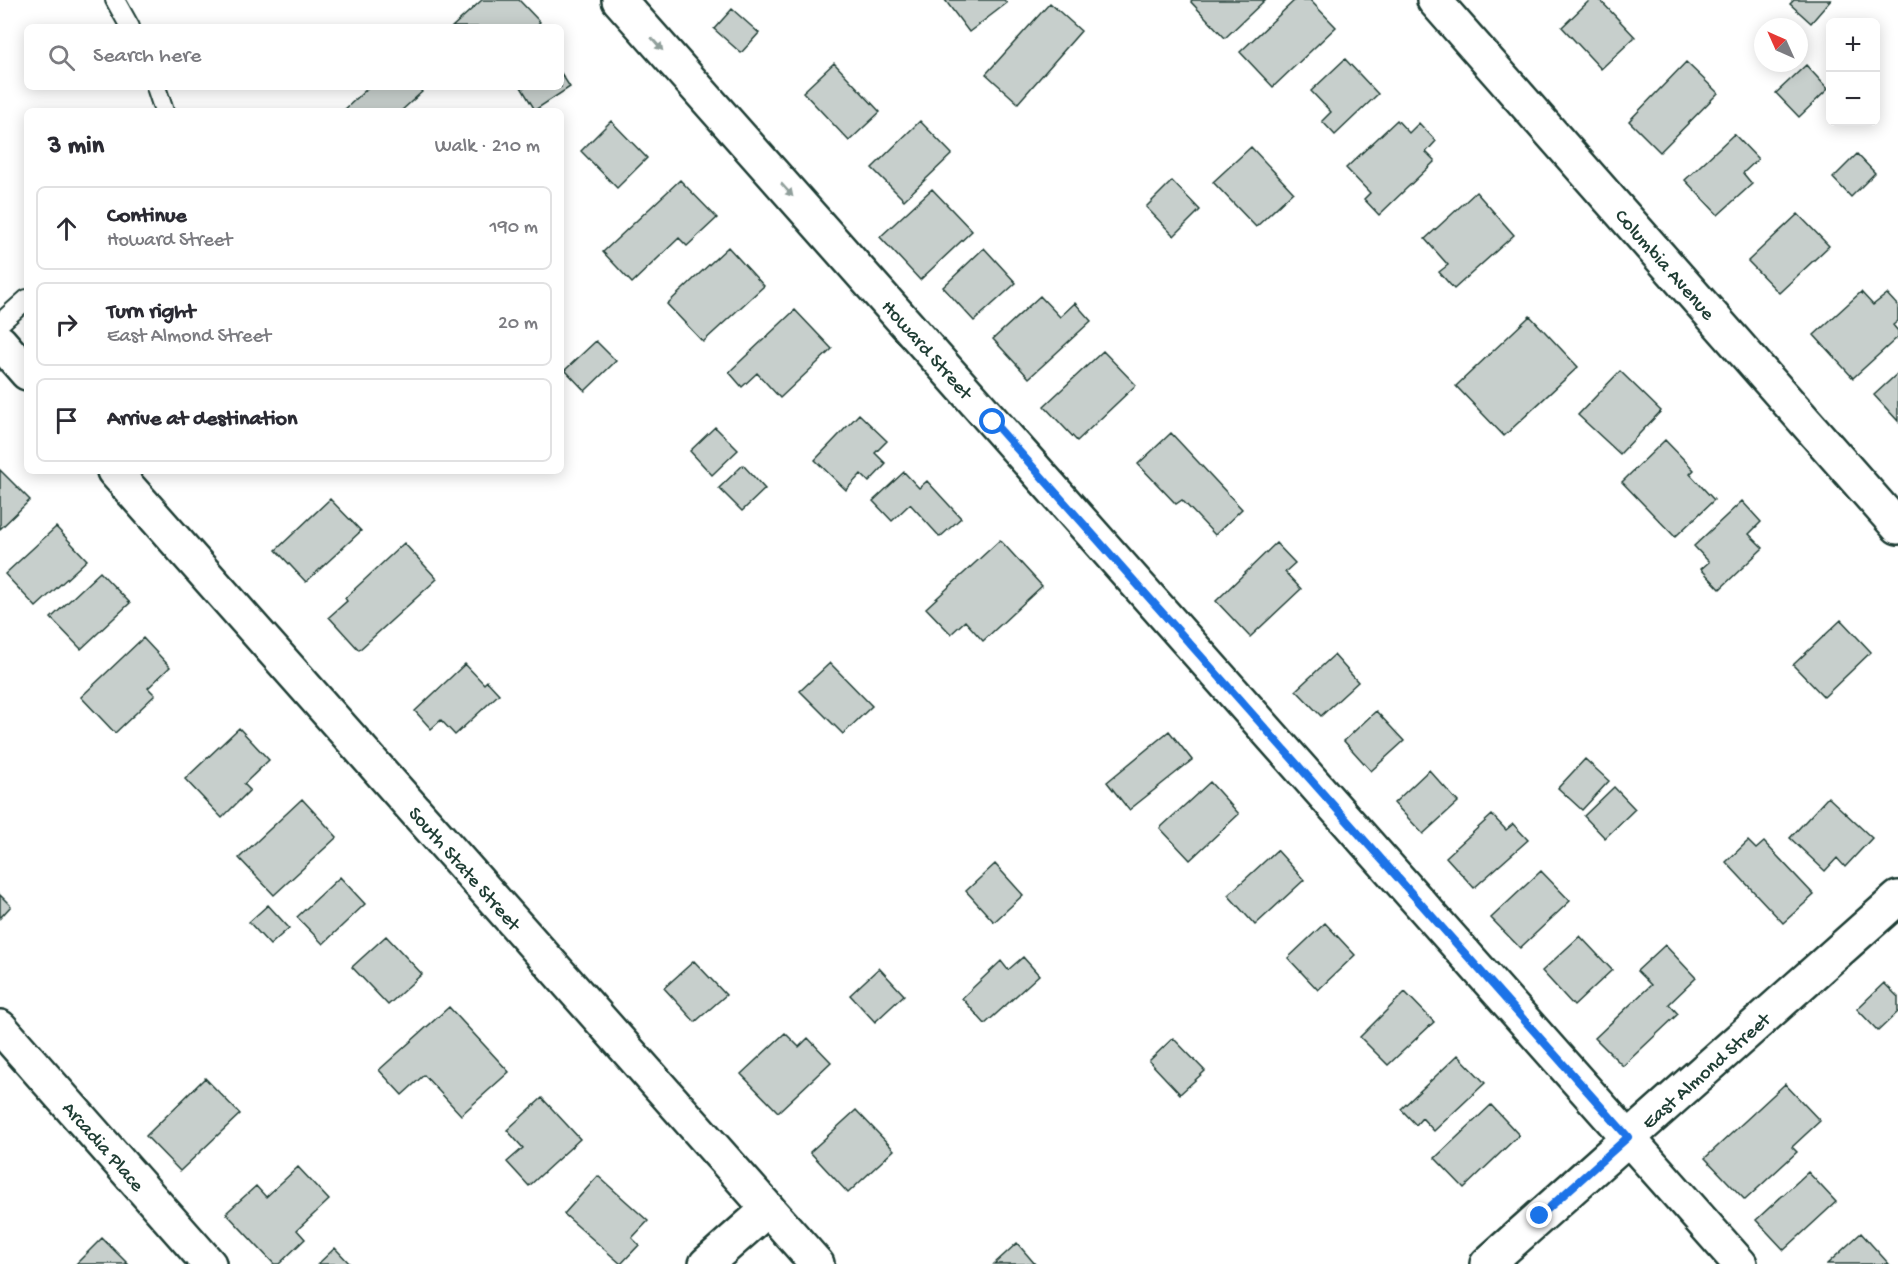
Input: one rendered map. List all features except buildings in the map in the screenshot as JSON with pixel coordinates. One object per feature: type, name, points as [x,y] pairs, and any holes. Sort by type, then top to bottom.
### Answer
[{"type":"street","name":"Howard Street","points":[[619,0],[1740,1264]]},
{"type":"street","name":"Columbia Avenue","points":[[1434,0],[1898,527]]},
{"type":"street","points":[[0,342],[24,370]]},
{"type":"street","name":"South State Street","points":[[117,474],[817,1264]]},
{"type":"street","name":"East Almond Street","points":[[1487,1264],[1898,898]]},
{"type":"street","name":"Arcadia Place","points":[[0,1027],[209,1264]]},
{"type":"street","points":[[706,1264],[768,1209]]},
{"type":"lane","points":[[116,0],[128,24]]},
{"type":"lane","points":[[157,90],[163,108]]},
{"type":"lane","points":[[0,322],[24,301]]},
{"type":"route","points":[[993,422],[1628,1137],[1540,1216]]}]
